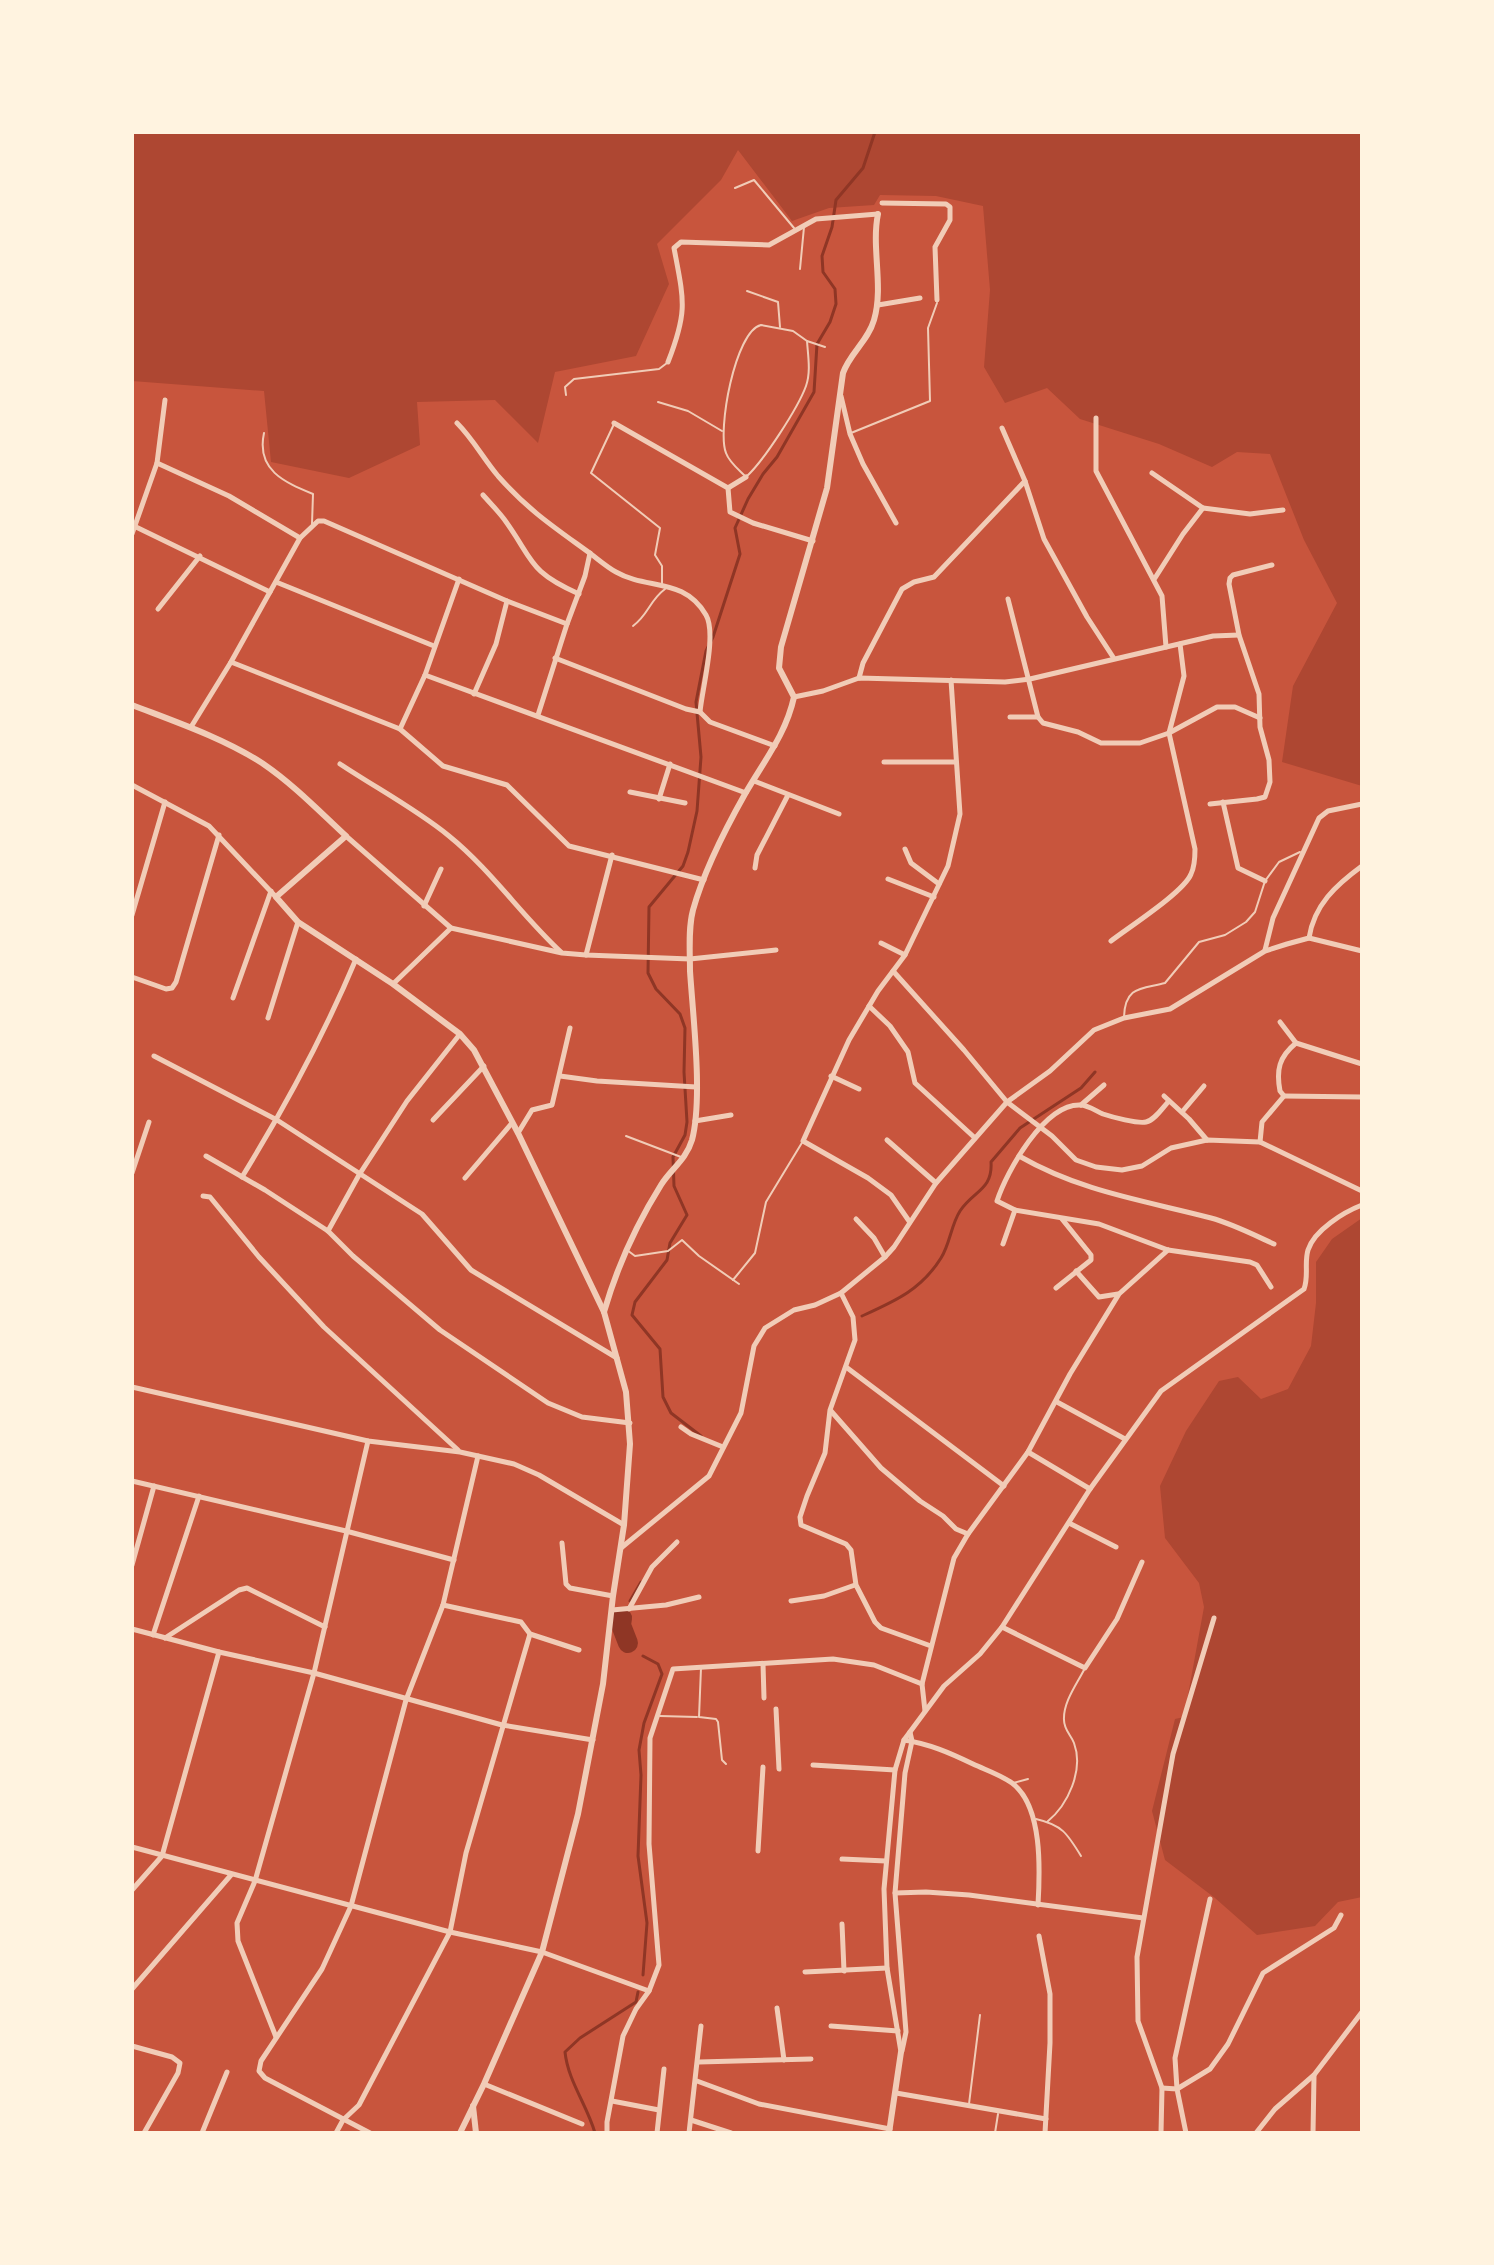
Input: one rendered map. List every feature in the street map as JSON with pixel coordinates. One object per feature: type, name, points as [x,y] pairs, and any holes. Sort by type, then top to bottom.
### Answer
[{"type":"street","points":[[882,203],[949,206],[950,220],[935,247],[937,300]]},
{"type":"street","points":[[604,1312],[616,1270],[626,1249],[691,1142],[695,1121],[690,927],[704,880],[746,793],[785,727],[794,697],[779,668],[781,647],[827,488],[846,362],[867,337],[878,305],[875,228],[878,214],[816,219],[769,245],[681,242],[676,245],[674,248],[684,301],[683,316],[668,362]]},
{"type":"street","points":[[878,305],[920,298]]},
{"type":"street","points":[[840,390],[850,434],[896,523]]},
{"type":"street","points":[[132,534],[157,463],[165,400]]},
{"type":"street","points":[[1096,418],[1096,473],[1155,578],[1165,606],[1166,647]]},
{"type":"street","points":[[457,423],[475,441],[519,499],[547,525],[625,577],[669,585],[690,598],[709,618],[709,660],[700,712],[703,718],[775,746]]},
{"type":"street","points":[[614,423],[728,488]]},
{"type":"street","points":[[1002,428],[1025,481],[1044,539],[1113,657]]},
{"type":"street","points":[[157,463],[229,496],[300,538]]},
{"type":"street","points":[[1152,473],[1203,508],[1250,514],[1283,510]]},
{"type":"street","points":[[728,488],[746,477]]},
{"type":"street","points":[[859,678],[863,663],[902,589],[934,577],[1025,481]]},
{"type":"street","points":[[728,488],[730,512],[733,514],[814,541]]},
{"type":"street","points":[[483,495],[504,519],[532,565],[557,585],[579,594]]},
{"type":"street","points":[[1155,578],[1203,508]]},
{"type":"street","points":[[191,727],[300,538],[315,523],[567,624]]},
{"type":"street","points":[[136,527],[270,592]]},
{"type":"street","points":[[538,715],[590,553]]},
{"type":"street","points":[[158,609],[200,556]]},
{"type":"street","points":[[1210,804],[1265,797],[1268,793],[1269,760],[1260,718],[1259,694],[1239,635],[1230,578],[1272,565]]},
{"type":"street","points":[[400,729],[425,675],[459,579]]},
{"type":"street","points":[[276,582],[434,646]]},
{"type":"street","points":[[1008,599],[1038,717],[1049,726],[1078,732],[1101,743],[1140,743],[1169,733],[1217,707],[1235,707],[1260,718]]},
{"type":"street","points":[[474,694],[496,644],[507,601]]},
{"type":"street","points":[[794,697],[841,686],[859,678],[1005,682],[1030,679],[1113,657],[1213,636],[1239,635]]},
{"type":"street","points":[[1111,941],[1191,877],[1195,849],[1169,733],[1184,676],[1180,644]]},
{"type":"street","points":[[555,658],[700,712]]},
{"type":"street","points":[[231,662],[400,729],[443,766],[507,785],[569,846],[704,880]]},
{"type":"street","points":[[425,675],[746,793]]},
{"type":"street","points":[[910,1221],[891,1195],[879,1186],[803,1141],[831,1076],[869,1006],[905,955],[948,866],[960,814],[951,680]]},
{"type":"street","points":[[132,705],[191,727],[258,761],[278,775],[451,928],[562,953],[586,955],[690,959],[776,950]]},
{"type":"street","points":[[1010,717],[1038,717]]},
{"type":"street","points":[[884,762],[956,762]]},
{"type":"street","points":[[340,764],[449,836],[562,953]]},
{"type":"street","points":[[659,799],[670,764]]},
{"type":"street","points":[[754,781],[839,814]]},
{"type":"street","points":[[132,785],[209,826],[298,922],[356,958],[460,1034],[484,1066],[518,1133],[604,1312],[618,1359],[630,1423],[624,1525],[594,1740],[542,1952],[460,2133]]},
{"type":"street","points":[[630,792],[685,803]]},
{"type":"street","points":[[755,868],[757,855],[788,795]]},
{"type":"street","points":[[132,915],[165,802]]},
{"type":"street","points":[[1223,802],[1238,868],[1265,881]]},
{"type":"street","points":[[1265,951],[1273,918],[1324,814],[1362,804]]},
{"type":"street","points":[[132,977],[166,989],[172,988],[176,982],[219,835]]},
{"type":"street","points":[[233,998],[273,894],[346,836]]},
{"type":"street","points":[[905,849],[911,863],[939,884]]},
{"type":"street","points":[[586,955],[612,855]]},
{"type":"street","points":[[1309,938],[1317,909],[1344,879],[1362,866]]},
{"type":"street","points":[[424,906],[441,869]]},
{"type":"street","points":[[888,879],[934,897]]},
{"type":"street","points":[[268,1018],[298,922]]},
{"type":"street","points":[[393,984],[451,928]]},
{"type":"street","points":[[621,1548],[703,1482],[741,1413],[759,1335],[765,1328],[794,1310],[815,1305],[841,1293],[885,1257],[936,1183],[1007,1102],[1050,1071],[1094,1030],[1124,1018],[1170,1009],[1265,951],[1309,938],[1362,951]]},
{"type":"street","points":[[881,943],[905,955]]},
{"type":"street","points":[[242,1177],[277,1120],[336,1007],[356,958]]},
{"type":"street","points":[[893,971],[1007,1102],[1052,1136],[1076,1160],[1096,1167],[1133,1169],[1171,1148],[1207,1140],[1260,1142],[1362,1191]]},
{"type":"street","points":[[869,1006],[890,1026],[908,1052],[915,1083],[975,1138]]},
{"type":"street","points":[[1280,1022],[1296,1043],[1362,1064]]},
{"type":"street","points":[[518,1133],[532,1110],[552,1105],[570,1028]]},
{"type":"street","points":[[328,1231],[359,1175],[407,1101],[460,1034]]},
{"type":"street","points":[[1284,1096],[1280,1091],[1278,1064],[1296,1043]]},
{"type":"street","points":[[154,1056],[277,1120],[422,1214],[471,1270],[618,1359]]},
{"type":"street","points":[[433,1120],[484,1066]]},
{"type":"street","points":[[560,1076],[694,1086]]},
{"type":"street","points":[[831,1076],[859,1089]]},
{"type":"street","points":[[1104,1085],[1081,1105],[1069,1108],[1037,1126],[997,1201],[1015,1210],[1099,1224],[1168,1250],[1250,1262],[1257,1265],[1271,1287]]},
{"type":"street","points":[[1182,1112],[1204,1086]]},
{"type":"street","points":[[1284,1096],[1362,1097]]},
{"type":"street","points":[[1260,1142],[1262,1122],[1284,1096]]},
{"type":"street","points":[[1081,1105],[1118,1118],[1143,1122],[1151,1119],[1166,1098],[1207,1140]]},
{"type":"street","points":[[695,1121],[731,1115]]},
{"type":"street","points":[[132,1173],[149,1122]]},
{"type":"street","points":[[465,1178],[512,1123]]},
{"type":"street","points":[[887,1140],[936,1183]]},
{"type":"street","points":[[206,1156],[328,1231],[440,1330],[548,1403],[582,1417],[630,1423]]},
{"type":"street","points":[[1019,1156],[1083,1186],[1138,1203],[1214,1219],[1274,1244]]},
{"type":"street","points":[[203,1196],[210,1197],[259,1257],[324,1327],[460,1452]]},
{"type":"street","points":[[901,2052],[887,1968],[884,1917],[895,1770],[904,1740],[944,1686],[980,1654],[1002,1627],[1090,1489],[1161,1391],[1304,1289],[1307,1252],[1320,1233],[1350,1209],[1362,1205]]},
{"type":"street","points":[[1003,1244],[1015,1210]]},
{"type":"street","points":[[1056,1288],[1088,1264],[1091,1255],[1062,1218]]},
{"type":"street","points":[[856,1219],[874,1238],[885,1257]]},
{"type":"street","points":[[925,1711],[922,1684],[954,1558],[1028,1452],[1070,1374],[1119,1294],[1168,1250]]},
{"type":"street","points":[[1076,1271],[1099,1297],[1119,1294]]},
{"type":"street","points":[[841,1293],[856,1327],[855,1340],[830,1410],[825,1453],[807,1496],[800,1517],[801,1525],[846,1544],[851,1550],[856,1585],[881,1628],[931,1646]]},
{"type":"street","points":[[846,1367],[1004,1486]]},
{"type":"street","points":[[132,1387],[368,1441],[460,1452],[514,1464],[539,1475],[624,1525]]},
{"type":"street","points":[[1057,1402],[1125,1439]]},
{"type":"street","points":[[830,1410],[881,1468],[956,1529],[968,1534]]},
{"type":"street","points":[[681,1427],[723,1447]]},
{"type":"street","points":[[276,2037],[238,1941],[237,1923],[255,1881],[314,1673],[368,1441]]},
{"type":"street","points":[[1028,1452],[1090,1489]]},
{"type":"street","points":[[370,2133],[265,2078],[259,2071],[261,2061],[322,1969],[351,1906],[406,1700],[443,1605],[478,1456]]},
{"type":"street","points":[[132,1481],[346,1531],[454,1560]]},
{"type":"street","points":[[132,1565],[154,1486]]},
{"type":"street","points":[[153,1635],[199,1496]]},
{"type":"street","points":[[1069,1523],[1116,1547]]},
{"type":"street","points":[[132,1529],[142,1531]]},
{"type":"street","points":[[628,1609],[652,1567],[677,1542]]},
{"type":"street","points":[[562,1543],[566,1584],[570,1588],[613,1596]]},
{"type":"street","points":[[1002,1627],[1085,1668],[1117,1619],[1142,1562]]},
{"type":"street","points":[[791,1601],[824,1596],[856,1585]]},
{"type":"street","points":[[164,1639],[247,1588],[325,1627]]},
{"type":"street","points":[[612,1610],[666,1605],[699,1597]]},
{"type":"street","points":[[443,1605],[521,1622],[530,1634],[579,1650]]},
{"type":"street","points":[[1161,2133],[1162,2088],[1138,2021],[1137,1957],[1173,1754],[1214,1618]]},
{"type":"street","points":[[132,1629],[314,1673],[502,1725],[594,1740]]},
{"type":"street","points":[[336,2133],[343,2120],[359,2105],[450,1932],[466,1853],[530,1634]]},
{"type":"street","points":[[132,1890],[162,1856],[219,1652]]},
{"type":"street","points":[[607,2133],[623,2036],[649,1991],[659,1965],[650,1862],[650,1738],[673,1669],[833,1659],[874,1665],[922,1684]]},
{"type":"street","points":[[763,1664],[764,1698]]},
{"type":"street","points":[[776,1709],[779,1769]]},
{"type":"street","points":[[697,2081],[759,2104],[889,2131],[906,2032],[895,1893],[905,1773],[912,1741],[910,1732]]},
{"type":"street","points":[[904,1740],[942,1749],[1012,1783],[1035,1819],[1040,1865],[1038,1905]]},
{"type":"street","points":[[813,1765],[895,1770]]},
{"type":"street","points":[[758,1851],[763,1767]]},
{"type":"street","points":[[132,1847],[450,1932],[542,1952],[649,1991]]},
{"type":"street","points":[[842,1859],[886,1861]]},
{"type":"street","points":[[132,1989],[231,1875]]},
{"type":"street","points":[[895,1893],[969,1895],[1143,1918]]},
{"type":"street","points":[[1186,2133],[1177,2089],[1175,2058],[1210,1899]]},
{"type":"street","points":[[1162,2088],[1177,2089],[1210,2069],[1228,2044],[1263,1973],[1334,1928],[1341,1915]]},
{"type":"street","points":[[842,1924],[844,1971]]},
{"type":"street","points":[[1039,1936],[1050,1994],[1045,2133]]},
{"type":"street","points":[[805,1972],[887,1968]]},
{"type":"street","points":[[777,2008],[784,2060]]},
{"type":"street","points":[[1256,2133],[1275,2109],[1314,2075],[1362,2012]]},
{"type":"street","points":[[689,2133],[701,2026]]},
{"type":"street","points":[[831,2026],[906,2032]]},
{"type":"street","points":[[132,2046],[172,2057],[180,2063],[178,2073],[144,2133]]},
{"type":"street","points":[[699,2062],[811,2059]]},
{"type":"street","points":[[657,2133],[664,2069]]},
{"type":"street","points":[[202,2133],[227,2072]]},
{"type":"street","points":[[1313,2133],[1314,2075]]},
{"type":"street","points":[[484,2084],[582,2124]]},
{"type":"street","points":[[896,2093],[1046,2119]]},
{"type":"street","points":[[612,2101],[659,2110]]},
{"type":"street","points":[[473,2106],[476,2133]]},
{"type":"street","points":[[691,2120],[731,2133]]},
{"type":"lane","points":[[735,188],[754,180],[795,230]]},
{"type":"lane","points":[[800,269],[804,226]]},
{"type":"lane","points":[[747,291],[778,302],[780,328]]},
{"type":"lane","points":[[850,434],[930,401],[928,328],[937,300]]},
{"type":"lane","points":[[809,342],[806,387],[758,466],[746,477],[724,451],[724,432],[735,361],[749,333],[761,325],[780,328],[825,347]]},
{"type":"lane","points":[[566,395],[565,387],[574,379],[659,369],[668,362]]},
{"type":"lane","points":[[658,402],[688,411],[724,432]]},
{"type":"lane","points":[[614,423],[591,473],[592,477],[660,528],[655,555],[662,566],[662,584]]},
{"type":"lane","points":[[264,433],[261,448],[273,472],[287,484],[313,494],[315,523]]},
{"type":"lane","points":[[633,626],[645,617],[654,597],[669,585]]},
{"type":"lane","points":[[1124,1018],[1124,1010],[1133,991],[1143,986],[1165,983],[1199,942],[1225,935],[1252,916],[1265,881],[1279,862],[1306,849]]},
{"type":"lane","points":[[626,1136],[683,1158]]},
{"type":"lane","points":[[733,1280],[755,1253],[766,1202],[803,1141]]},
{"type":"lane","points":[[626,1249],[635,1256],[668,1251],[682,1240],[739,1284]]},
{"type":"lane","points":[[699,1717],[701,1668]]},
{"type":"lane","points":[[1047,1822],[1063,1806],[1072,1790],[1075,1744],[1064,1726],[1064,1719],[1066,1705],[1085,1668]]},
{"type":"lane","points":[[658,1716],[716,1719],[722,1760],[726,1764]]},
{"type":"lane","points":[[1012,1783],[1028,1779]]},
{"type":"lane","points":[[1035,1819],[1055,1824],[1066,1833],[1081,1856]]},
{"type":"lane","points":[[968,2105],[980,2015]]},
{"type":"lane","points":[[995,2133],[998,2111]]},
{"type":"shaded area","points":[[132,132],[1362,132],[1362,786],[1282,762],[1293,686],[1337,603],[1304,540],[1270,454],[1237,452],[1212,467],[1159,444],[1080,419],[1047,388],[1005,403],[984,367],[990,290],[983,206],[936,196],[880,195],[874,205],[829,208],[792,221],[738,150],[721,180],[657,244],[669,284],[636,356],[555,372],[538,443],[495,400],[417,402],[420,445],[349,478],[271,462],[264,391],[132,381]]},
{"type":"shaded area","points":[[1362,1218],[1362,1897],[1338,1902],[1315,1926],[1257,1935],[1165,1860],[1152,1811],[1175,1719],[1184,1717],[1204,1607],[1199,1583],[1165,1538],[1160,1486],[1186,1431],[1219,1381],[1238,1377],[1261,1399],[1288,1389],[1311,1346],[1316,1303],[1316,1262],[1332,1239]]},
{"type":"waterway","points":[[701,1436],[671,1413],[663,1397],[660,1349],[632,1315],[635,1302],[667,1260],[670,1243],[687,1215],[674,1186],[673,1157],[685,1135],[687,1122],[685,1028],[680,1014],[656,989],[648,973],[649,907],[683,866],[688,852],[697,811],[701,757],[696,702],[706,651],[740,554],[735,528],[748,499],[777,457],[814,392],[817,344],[836,304],[835,289],[823,272],[822,256],[832,227],[836,200],[863,168],[875,132]]},
{"type":"waterway","points":[[862,1316],[896,1299],[925,1278],[944,1253],[960,1211],[989,1179],[991,1162],[1020,1128],[1081,1088],[1095,1072]]},
{"type":"waterway","points":[[630,1601],[641,1582]]},
{"type":"waterway","points":[[622,1618],[621,1625],[628,1643]]},
{"type":"waterway","points":[[643,1656],[658,1664],[662,1674],[644,1723],[639,1750],[638,1856],[647,1923],[643,1975]]},
{"type":"waterway","points":[[595,2133],[570,2073],[565,2052],[580,2038],[636,2002],[638,1992]]}]
